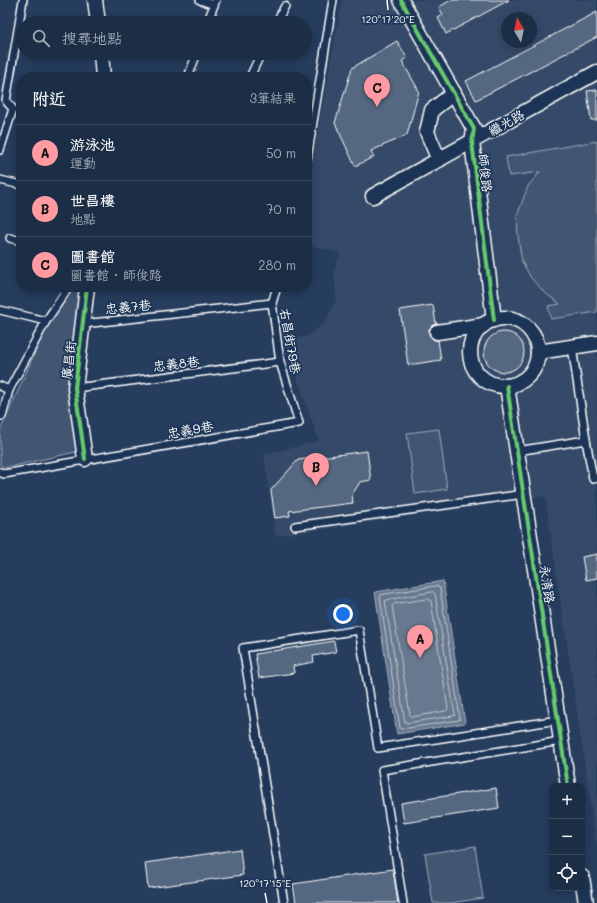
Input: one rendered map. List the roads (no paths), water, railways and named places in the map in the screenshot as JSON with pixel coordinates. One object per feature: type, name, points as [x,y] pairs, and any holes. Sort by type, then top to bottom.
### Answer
[{"type":"street","points":[[95,0],[97,16]]},
{"type":"street","name":"師俊路","points":[[401,0],[474,129],[472,142],[489,322]]},
{"type":"street","points":[[102,60],[103,72]]},
{"type":"street","name":"繼光路","points":[[373,196],[597,72]]},
{"type":"street","points":[[439,160],[427,132],[432,110],[454,93]]},
{"type":"street","name":"廣昌街","points":[[86,292],[75,388],[86,459]]},
{"type":"street","points":[[437,332],[505,318],[515,320],[524,325],[532,332],[536,342],[538,352],[537,362],[526,378],[517,384],[507,386],[496,385],[486,381],[478,374],[472,364],[470,353],[471,342],[476,332],[489,322]]},
{"type":"street","points":[[538,352],[597,343]]},
{"type":"street","name":"永清路","points":[[507,386],[568,783]]},
{"type":"street","points":[[584,891],[586,903]]},
{"type":"lane","points":[[20,16],[23,0]]},
{"type":"lane","points":[[200,0],[215,2],[210,16]]},
{"type":"lane","points":[[312,119],[332,0]]},
{"type":"lane","points":[[280,16],[285,6]]},
{"type":"lane","points":[[0,150],[13,109],[6,100],[16,41]]},
{"type":"lane","points":[[190,72],[194,60]]},
{"type":"lane","points":[[252,72],[258,60]]},
{"type":"lane","points":[[0,180],[16,184]]},
{"type":"lane","points":[[10,238],[16,240]]},
{"type":"lane","points":[[2,416],[9,390],[46,321],[66,292]]},
{"type":"lane","name":"右昌街79巷","points":[[275,292],[272,303],[280,362],[299,423]]},
{"type":"lane","name":"忠義7巷","points":[[83,324],[272,303]]},
{"type":"lane","points":[[0,310],[46,321]]},
{"type":"lane","points":[[572,347],[593,479],[597,478]]},
{"type":"lane","name":"忠義8巷","points":[[75,388],[280,362]]},
{"type":"lane","points":[[0,386],[9,390]]},
{"type":"lane","name":"忠義9巷","points":[[0,472],[4,474],[299,423]]},
{"type":"lane","points":[[517,451],[586,440]]},
{"type":"lane","points":[[295,526],[524,494]]},
{"type":"lane","points":[[284,903],[243,648],[359,630],[378,748],[558,720]]},
{"type":"lane","points":[[403,903],[382,770],[561,742]]},
{"type":"water","points":[[443,581],[465,723],[397,734],[375,592]]},
{"type":"place","name":"圖書館","points":[[377,107]]},
{"type":"place","name":"世昌樓","points":[[316,486]]},
{"type":"place","name":"游泳池","points":[[420,658]]}]
